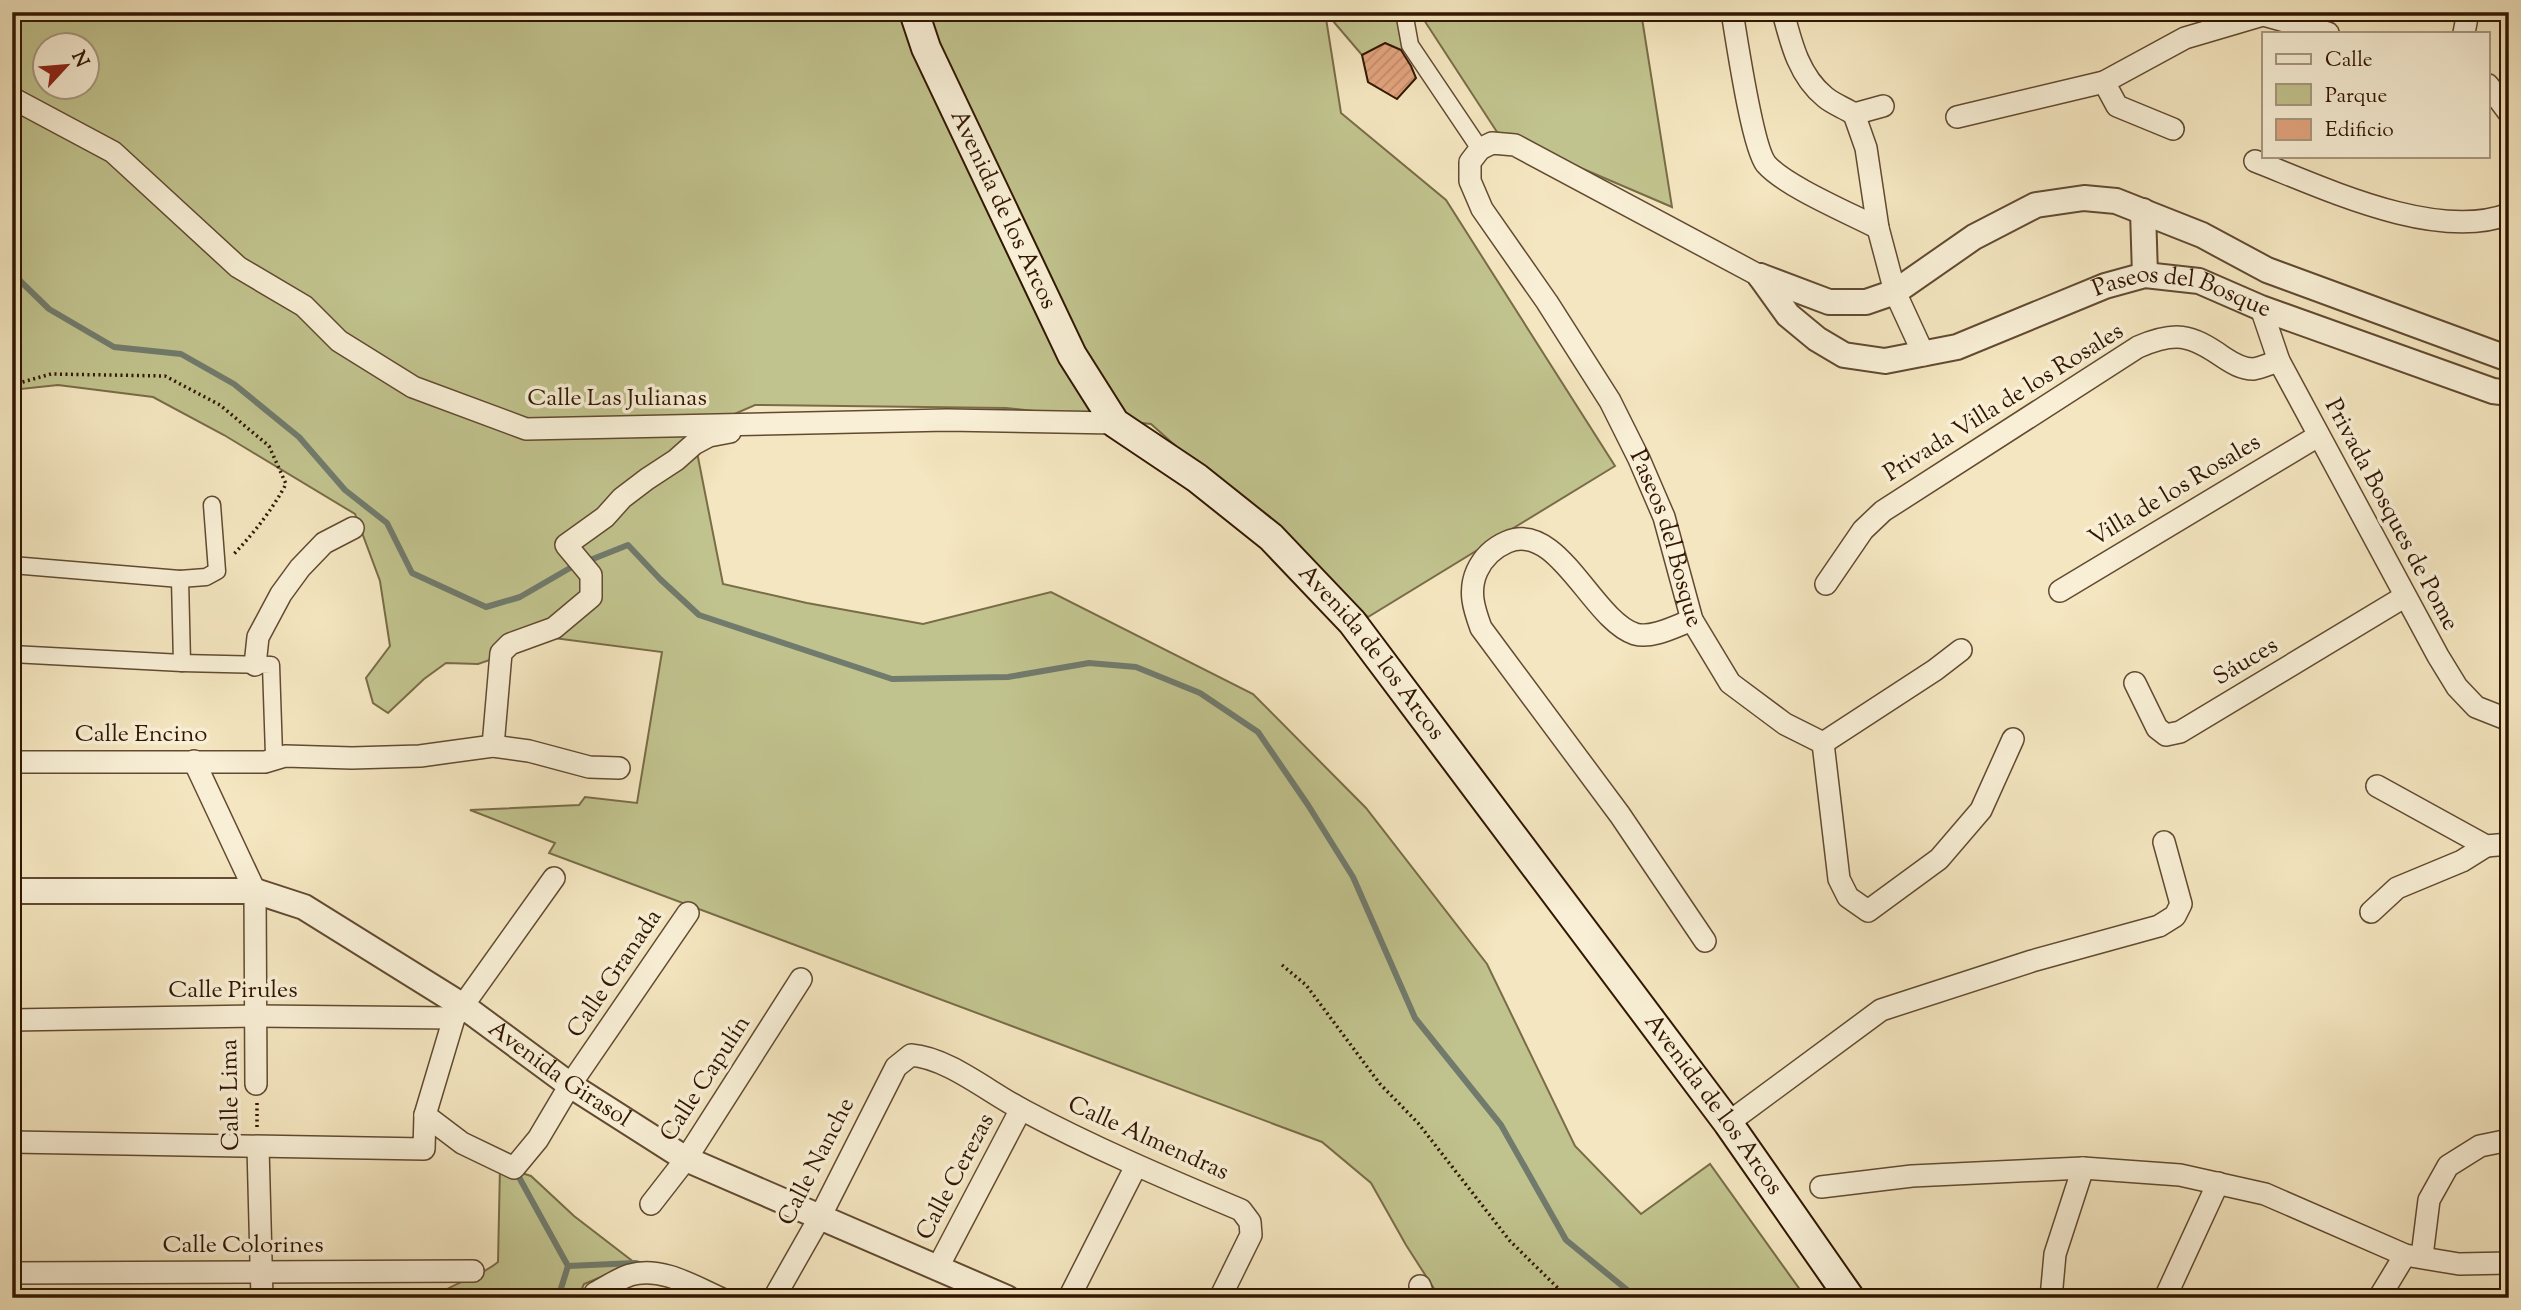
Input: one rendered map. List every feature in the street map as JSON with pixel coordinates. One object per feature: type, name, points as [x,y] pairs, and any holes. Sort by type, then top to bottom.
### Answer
[{"type":"main road","name":"Avenida de los Arcos","points":[[914,12],[931,59],[1072,355],[1115,423],[1198,478],[1271,537],[1352,622],[1728,1123],[1850,1298]]},
{"type":"street","points":[[1404,12],[1410,45],[1480,149]]},
{"type":"street","points":[[1732,12],[1756,136],[1765,162],[1786,180],[1878,228]]},
{"type":"street","points":[[1783,12],[1793,48],[1804,73],[1825,97],[1854,114],[1866,148],[1878,228],[1895,292],[1924,355]]},
{"type":"street","points":[[2465,32],[2468,12]]},
{"type":"street","points":[[1957,117],[2104,82],[2185,37],[2263,15],[2324,32]]},
{"type":"street","points":[[2104,82],[2117,106],[2173,129]]},
{"type":"street","points":[[2490,88],[2509,113]]},
{"type":"street","name":"Calle Las Julianas","points":[[12,98],[113,152],[239,267],[304,306],[339,341],[413,387],[526,429],[947,420],[1115,423]]},
{"type":"street","points":[[1854,114],[1883,106]]},
{"type":"street","name":"Paseos del Bosque","points":[[1705,941],[1620,815],[1481,628],[1471,601],[1475,574],[1486,555],[1503,543],[1518,538],[1536,541],[1561,560],[1617,624],[1637,635],[1656,633],[1692,620],[1664,517],[1639,458],[1610,401],[1554,313],[1482,209],[1470,181],[1470,162],[1480,149],[1492,143],[1515,145],[1760,276],[1829,302],[1866,302],[1895,292],[1974,237],[2036,205],[2084,198],[2116,201],[2143,211],[2202,235],[2267,270],[2509,359]]},
{"type":"street","points":[[2255,162],[2369,206],[2451,223],[2509,214]]},
{"type":"street","points":[[2143,211],[2145,275]]},
{"type":"street","name":"Paseos del Bosque","points":[[1760,276],[1788,315],[1817,339],[1844,355],[1885,361],[1957,347],[2105,286],[2145,275],[2199,281],[2261,308],[2493,391],[2509,393]]},
{"type":"street","name":"Privada Bosques de Pome","points":[[2261,308],[2279,360],[2318,436],[2404,597],[2457,687],[2476,707],[2509,720]]},
{"type":"street","name":"Privada Villa de los Rosales","points":[[1826,584],[1863,530],[1883,511],[2138,347],[2158,338],[2180,336],[2209,348],[2236,366],[2253,369],[2279,360]]},
{"type":"street","points":[[493,746],[501,653],[510,644],[554,628],[591,597],[591,575],[566,545],[605,517],[626,496],[694,444],[709,436],[768,423]]},
{"type":"street","name":"Villa de los Rosales","points":[[2060,591],[2318,436]]},
{"type":"street","points":[[12,565],[180,579],[206,577],[218,571],[212,505]]},
{"type":"street","points":[[270,759],[274,755],[258,637],[281,594],[300,568],[324,543],[353,528]]},
{"type":"street","points":[[180,579],[182,663]]},
{"type":"street","name":"Sáuces","points":[[2135,682],[2157,728],[2166,735],[2180,732],[2404,597]]},
{"type":"street","points":[[1692,620],[1730,683],[1785,724],[1823,743]]},
{"type":"street","points":[[1823,743],[1961,650]]},
{"type":"street","points":[[12,654],[263,665]]},
{"type":"street","points":[[1823,743],[1839,879],[1848,897],[1868,911],[1939,859],[1982,810],[2013,739]]},
{"type":"street","name":"Calle Encino","points":[[12,762],[265,762],[285,756],[420,756],[493,746],[529,751],[589,767],[619,768]]},
{"type":"street","points":[[194,761],[255,891]]},
{"type":"street","points":[[2377,786],[2486,846]]},
{"type":"street","points":[[1728,1123],[1881,1010],[2032,961],[2159,926],[2175,916],[2181,904],[2164,842]]},
{"type":"street","points":[[2371,912],[2397,888],[2462,861],[2486,846],[2509,844]]},
{"type":"street","points":[[12,1143],[425,1149],[425,1115],[458,1012],[554,878]]},
{"type":"street","name":"Avenida Girasol","points":[[12,891],[255,891],[304,907],[458,1012],[686,1159],[1007,1298]]},
{"type":"street","name":"Calle Lima","points":[[255,891],[256,1084]]},
{"type":"street","name":"Calle Granada","points":[[425,1115],[462,1143],[514,1168],[537,1139],[570,1085],[688,913]]},
{"type":"street","name":"Calle Capulín","points":[[651,1203],[686,1159],[801,979]]},
{"type":"street","name":"Calle Pirules","points":[[12,1020],[458,1012]]},
{"type":"street","name":"Calle Almendras","points":[[911,1055],[929,1056],[1021,1109],[1136,1166],[1241,1210],[1250,1222],[1251,1235],[1220,1298]]},
{"type":"street","name":"Calle Nanche","points":[[775,1297],[821,1216],[896,1068],[911,1055]]},
{"type":"street","name":"Calle Cerezas","points":[[937,1269],[1021,1109]]},
{"type":"street","points":[[2379,1298],[2414,1256],[2429,1200],[2448,1166],[2480,1146],[2509,1140]]},
{"type":"street","name":"Calle Lima","points":[[257,1147],[262,1298]]},
{"type":"street","points":[[1069,1298],[1136,1166]]},
{"type":"street","points":[[1821,1187],[1912,1176],[2083,1168],[2180,1175],[2265,1194],[2414,1256],[2459,1264],[2509,1263]]},
{"type":"street","points":[[2051,1298],[2055,1254],[2083,1168]]},
{"type":"street","points":[[2165,1298],[2218,1183]]},
{"type":"street","name":"Calle Colorines","points":[[12,1273],[473,1270]]},
{"type":"street","points":[[593,1298],[595,1293],[631,1275],[653,1273],[678,1279],[720,1298]]},
{"type":"path","points":[[12,385],[51,374],[165,376],[220,405],[269,446],[286,484],[275,505],[218,571]]},
{"type":"path","points":[[1282,965],[1306,985],[1380,1084],[1418,1123],[1510,1241],[1568,1298]]},
{"type":"path","name":"Calle Lima","points":[[256,1084],[257,1147]]},
{"type":"green space","points":[[12,12],[1325,12],[1341,113],[1446,200],[1615,466],[1368,617],[1151,424],[1006,408],[755,405],[693,432],[723,584],[807,603],[923,624],[1051,592],[1253,694],[1366,808],[1487,964],[1575,1146],[1641,1214],[1710,1164],[1806,1298],[1440,1298],[1371,1183],[1322,1142],[549,853],[555,843],[470,810],[579,805],[585,797],[637,803],[662,652],[554,638],[478,664],[446,663],[424,679],[388,713],[373,703],[366,678],[390,646],[380,581],[355,514],[224,435],[153,397],[58,385],[12,390]]},
{"type":"green space","points":[[1332,12],[1402,12],[1406,52],[1385,43],[1362,55],[1333,21]]},
{"type":"green space","points":[[1423,12],[1641,12],[1672,207],[1497,132],[1424,20]]},
{"type":"green space","points":[[500,1166],[531,1176],[574,1216],[635,1263],[584,1284],[578,1298],[439,1298],[439,1294],[484,1272],[498,1262]]},
{"type":"building","points":[[1385,43],[1401,50],[1416,78],[1397,99],[1368,82],[1362,55]]},
{"type":"waterway","points":[[12,273],[49,309],[114,347],[181,354],[234,384],[299,437],[345,490],[387,523],[412,573],[486,607],[520,597],[570,568],[628,545],[699,615],[892,679],[1008,677],[1089,663],[1136,667],[1200,693],[1258,732],[1353,877],[1415,1018],[1501,1125],[1566,1240],[1637,1298]]},
{"type":"waterway","points":[[515,1170],[568,1266],[558,1298]]},
{"type":"waterway","points":[[568,1266],[635,1263],[643,1265]]},
{"type":"waterway","points":[[723,1292],[738,1298]]}]
